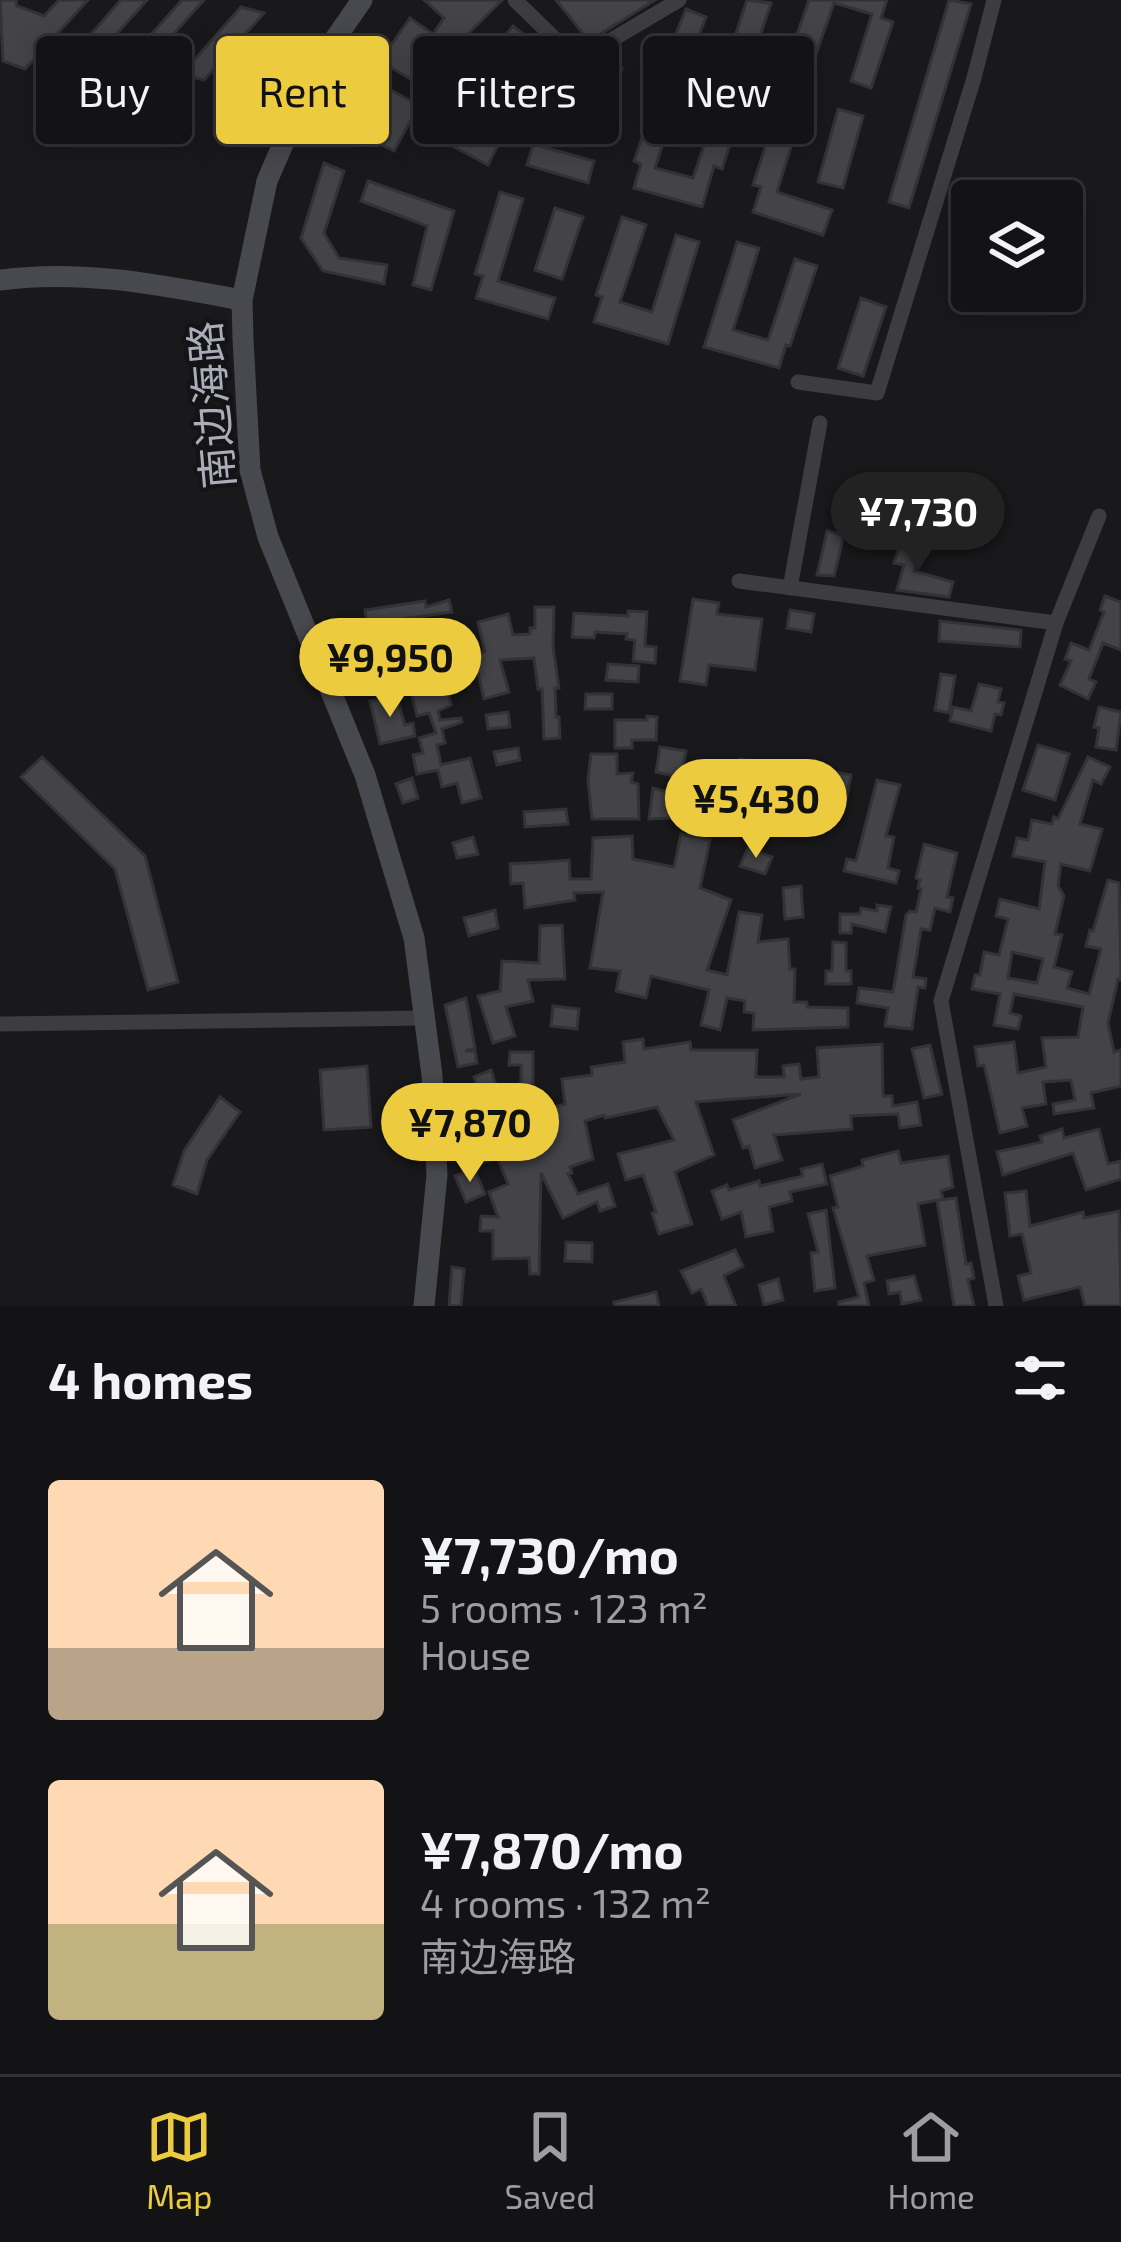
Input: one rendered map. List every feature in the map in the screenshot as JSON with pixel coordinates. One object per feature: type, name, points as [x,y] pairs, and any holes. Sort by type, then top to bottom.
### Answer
[{"type":"main road","name":"南边海路","points":[[362,0],[317,65],[267,181],[242,300],[250,470],[268,537],[365,775],[414,938],[437,1175],[424,1306]]},
{"type":"main road","points":[[0,280],[51,273],[112,277],[242,300]]},
{"type":"street","points":[[526,4],[581,64],[603,45],[679,0]]},
{"type":"street","points":[[798,382],[877,393],[994,0]]},
{"type":"street","points":[[790,588],[820,423]]},
{"type":"street","points":[[996,1306],[941,1001],[1056,623],[1099,516]]},
{"type":"street","points":[[739,581],[1056,623]]},
{"type":"street","points":[[0,1024],[424,1018]]},
{"type":"building","points":[[0,0],[16,0],[17,6],[44,16],[59,0],[88,0],[55,36],[36,36],[36,57],[25,69],[3,61]]},
{"type":"building","points":[[121,0],[147,0],[115,36],[89,36]]},
{"type":"building","points":[[182,0],[204,0],[172,36],[150,36]]},
{"type":"building","points":[[424,0],[502,0],[466,36],[413,36],[413,81],[389,66],[389,48],[410,18],[433,34],[444,18]]},
{"type":"building","points":[[556,0],[655,0],[597,36],[585,36]]},
{"type":"building","points":[[747,0],[771,3],[760,36],[735,36]]},
{"type":"building","points":[[809,0],[887,0],[881,18],[893,22],[871,88],[851,81],[872,14],[834,3],[814,60],[814,36],[796,36]]},
{"type":"building","points":[[949,0],[971,4],[909,208],[889,202]]},
{"type":"building","points":[[241,7],[264,13],[243,36],[216,36],[216,67],[204,80],[192,77],[192,63]]},
{"type":"building","points":[[686,9],[706,17],[699,36],[675,36]]},
{"type":"building","points":[[513,26],[526,36],[505,36]]},
{"type":"building","points":[[389,89],[413,102],[413,116],[394,151],[380,144],[389,144]]},
{"type":"building","points":[[838,109],[863,116],[843,188],[818,182]]},
{"type":"building","points":[[643,135],[643,144],[663,144],[655,168],[693,178],[704,144],[730,144],[722,169],[714,166],[702,207],[634,188],[641,164],[634,161]]},
{"type":"building","points":[[448,144],[499,144],[488,165]]},
{"type":"building","points":[[533,144],[594,161],[588,183],[527,165]]},
{"type":"building","points":[[766,144],[792,144],[777,192],[832,210],[823,235],[753,212],[761,187],[753,185]]},
{"type":"building","points":[[324,163],[344,171],[324,233],[339,258],[387,265],[384,284],[323,271],[301,238]]},
{"type":"building","points":[[368,181],[454,211],[431,290],[413,285],[427,226],[361,201]]},
{"type":"building","points":[[500,192],[523,199],[498,281],[555,298],[548,319],[476,298],[483,276],[475,274]]},
{"type":"building","points":[[555,208],[583,217],[562,279],[535,270]]},
{"type":"building","points":[[622,217],[646,225],[620,302],[652,312],[676,235],[699,242],[668,344],[594,322],[602,297],[596,295]]},
{"type":"building","points":[[737,242],[759,248],[733,330],[768,340],[795,259],[817,266],[779,368],[704,347]]},
{"type":"building","points":[[861,298],[886,307],[863,376],[838,368]]},
{"type":"building","points":[[827,531],[844,535],[834,576],[817,575]]},
{"type":"building","points":[[902,539],[919,543],[914,571],[953,582],[949,597],[897,590],[904,565],[894,563]]},
{"type":"building","points":[[1105,596],[1121,602],[1121,650],[1103,643],[1089,679],[1096,682],[1088,699],[1060,685],[1071,661],[1065,659],[1071,643],[1089,650]]},
{"type":"building","points":[[693,599],[719,603],[717,614],[762,619],[755,670],[709,665],[706,685],[680,681]]},
{"type":"building","points":[[449,600],[452,612],[367,624],[365,610],[425,601],[426,607]]},
{"type":"building","points":[[535,607],[554,607],[560,738],[544,739],[542,689],[538,689],[534,658],[500,660],[509,692],[484,699],[478,673],[445,682],[451,705],[438,711],[440,720],[461,718],[462,722],[442,729],[445,743],[437,745],[441,765],[470,758],[481,798],[462,803],[457,783],[442,787],[438,770],[417,774],[413,755],[423,753],[419,738],[436,733],[429,713],[417,716],[411,691],[419,689],[410,655],[403,657],[399,638],[456,625],[464,657],[485,652],[478,622],[508,614],[513,635],[530,634],[530,628],[535,628]]},
{"type":"building","points":[[790,610],[814,614],[811,632],[787,628]]},
{"type":"building","points":[[628,611],[647,612],[645,646],[656,647],[655,663],[633,661],[635,640],[626,639],[627,634],[595,632],[594,638],[572,637],[574,613],[628,616]]},
{"type":"building","points":[[940,621],[1021,630],[1020,647],[939,641]]},
{"type":"building","points":[[381,649],[386,664],[354,674],[349,660]]},
{"type":"building","points":[[608,664],[639,666],[638,682],[606,680]]},
{"type":"building","points":[[941,674],[955,676],[949,713],[935,710]]},
{"type":"building","points":[[979,684],[1001,689],[998,702],[1004,703],[991,731],[950,721],[953,707],[971,711]]},
{"type":"building","points":[[586,694],[612,694],[612,709],[585,709]]},
{"type":"building","points":[[396,695],[405,725],[413,723],[415,736],[380,744],[370,701]]},
{"type":"building","points":[[1099,707],[1121,712],[1116,750],[1096,747]]},
{"type":"building","points":[[508,712],[510,727],[488,729],[486,715]]},
{"type":"building","points":[[647,716],[657,717],[656,740],[632,740],[632,748],[615,748],[615,720],[647,720]]},
{"type":"building","points":[[1038,745],[1069,754],[1055,800],[1023,790]]},
{"type":"building","points":[[660,747],[686,751],[683,766],[731,777],[728,788],[656,772]]},
{"type":"building","points":[[518,748],[520,760],[497,765],[494,752]]},
{"type":"building","points":[[591,754],[617,754],[617,774],[633,773],[639,819],[592,819]]},
{"type":"building","points":[[42,757],[145,856],[178,982],[148,990],[115,869],[21,777]]},
{"type":"building","points":[[1088,757],[1110,767],[1101,784],[1093,780],[1080,824],[1102,829],[1090,871],[1061,864],[1058,886],[1064,896],[1055,934],[1062,935],[1054,967],[1072,972],[1067,988],[1089,994],[1101,949],[1086,946],[1090,930],[1108,880],[1119,883],[1121,980],[1108,1023],[1114,1052],[1121,1050],[1121,1086],[1091,1093],[1094,1108],[1054,1114],[1053,1104],[1075,1100],[1071,1080],[1043,1082],[1046,1104],[1022,1108],[1027,1126],[1000,1133],[984,1065],[978,1066],[975,1047],[1014,1042],[1018,1073],[1046,1067],[1042,1038],[1078,1037],[1083,1007],[1014,994],[1010,1013],[1021,1016],[1018,1029],[994,1025],[1000,994],[972,989],[984,952],[999,955],[1008,919],[996,916],[1000,899],[1039,909],[1045,862],[1013,856],[1017,838],[1028,840],[1032,820],[1052,824],[1054,817],[1058,819]],"holes":[[[1012,952],[1043,959],[1037,983],[1008,978]]]},
{"type":"building","points":[[740,759],[777,767],[762,810],[743,804],[752,778],[737,775]]},
{"type":"building","points":[[818,769],[851,775],[846,801],[816,795]]},
{"type":"building","points":[[412,778],[418,798],[403,803],[396,784]]},
{"type":"building","points":[[877,780],[900,785],[886,836],[894,837],[888,868],[899,871],[896,883],[844,871],[847,859],[856,861]]},
{"type":"building","points":[[653,788],[676,794],[671,818],[649,819]]},
{"type":"building","points":[[698,801],[745,811],[738,835],[721,830],[723,824],[694,815]]},
{"type":"building","points":[[566,809],[568,824],[525,827],[524,812]]},
{"type":"building","points":[[681,834],[710,840],[700,888],[731,900],[707,970],[727,975],[739,912],[762,915],[758,942],[788,939],[790,969],[795,969],[794,1002],[848,1008],[848,1027],[753,1030],[754,1013],[744,1012],[745,1001],[727,998],[720,1030],[701,1025],[709,990],[651,976],[646,998],[616,991],[620,971],[590,968],[603,892],[574,893],[575,900],[525,908],[523,883],[511,884],[510,864],[569,860],[570,879],[591,879],[593,838],[632,836],[633,859],[674,867]]},
{"type":"building","points":[[473,837],[478,854],[457,858],[453,843]]},
{"type":"building","points":[[924,844],[957,853],[947,897],[953,898],[950,912],[935,908],[930,930],[921,929],[913,977],[926,979],[925,988],[918,987],[912,1029],[885,1026],[888,1008],[857,1003],[859,988],[893,992],[906,915],[916,912],[921,889],[916,878]]},
{"type":"building","points":[[748,848],[772,857],[765,874],[740,866]]},
{"type":"building","points":[[801,886],[803,917],[785,919],[783,888]]},
{"type":"building","points":[[877,905],[891,907],[885,932],[852,924],[851,933],[840,933],[840,914],[860,914],[861,908],[877,911]]},
{"type":"building","points":[[495,910],[498,928],[469,936],[464,918]]},
{"type":"building","points":[[562,925],[565,979],[528,980],[533,1001],[506,1007],[515,1036],[493,1043],[478,996],[500,991],[502,961],[539,963],[540,926]]},
{"type":"building","points":[[833,942],[846,943],[851,984],[826,984],[826,971],[832,971]]},
{"type":"building","points":[[466,998],[475,1048],[465,1051],[475,1051],[477,1063],[458,1067],[445,1005]]},
{"type":"building","points":[[553,1006],[579,1009],[577,1029],[551,1026]]},
{"type":"building","points":[[643,1039],[644,1049],[690,1042],[691,1050],[757,1050],[756,1077],[784,1077],[783,1066],[799,1064],[801,1079],[819,1077],[817,1048],[882,1044],[883,1096],[892,1096],[893,1106],[917,1102],[921,1125],[900,1128],[898,1114],[851,1116],[852,1129],[774,1135],[782,1160],[755,1168],[749,1146],[743,1148],[733,1120],[801,1094],[696,1102],[714,1155],[675,1172],[692,1224],[659,1234],[643,1175],[626,1180],[618,1154],[674,1140],[657,1107],[604,1115],[585,1121],[593,1159],[570,1167],[568,1174],[578,1194],[608,1184],[615,1206],[600,1211],[597,1202],[563,1218],[541,1173],[539,1274],[530,1274],[529,1258],[493,1259],[493,1231],[480,1231],[481,1216],[498,1217],[489,1192],[508,1184],[497,1157],[485,1162],[471,1133],[463,1104],[482,1099],[474,1077],[491,1070],[498,1091],[491,1094],[501,1129],[522,1121],[514,1098],[521,1096],[521,1065],[509,1065],[510,1052],[533,1052],[533,1092],[539,1090],[546,1110],[565,1104],[562,1079],[592,1075],[591,1067],[625,1062],[623,1042]]},
{"type":"building","points":[[930,1045],[942,1094],[924,1098],[912,1049]]},
{"type":"building","points":[[367,1066],[371,1127],[324,1130],[320,1070]]},
{"type":"building","points":[[220,1097],[240,1112],[207,1160],[197,1194],[173,1185],[184,1151]]},
{"type":"building","points":[[1062,1129],[1064,1138],[1099,1129],[1108,1164],[1121,1161],[1121,1179],[1086,1190],[1073,1153],[1003,1175],[997,1152],[1042,1142],[1040,1136]]},
{"type":"building","points":[[898,1151],[901,1163],[948,1156],[953,1187],[941,1191],[943,1199],[939,1200],[956,1198],[966,1264],[971,1263],[974,1278],[968,1280],[974,1306],[954,1306],[937,1200],[918,1204],[925,1245],[867,1256],[874,1280],[864,1283],[869,1306],[839,1306],[839,1302],[859,1297],[833,1208],[838,1207],[830,1176],[863,1166],[862,1160]]},
{"type":"building","points":[[822,1164],[827,1184],[790,1192],[792,1201],[769,1207],[773,1231],[746,1237],[741,1212],[722,1219],[712,1191],[803,1176],[801,1169]]},
{"type":"building","points":[[474,1168],[485,1194],[466,1202],[455,1176]]},
{"type":"building","points":[[1026,1191],[1030,1226],[1083,1212],[1084,1218],[1119,1211],[1121,1306],[1085,1306],[1080,1287],[1024,1300],[1018,1276],[1031,1273],[1022,1234],[1010,1236],[1005,1193]]},
{"type":"building","points":[[826,1210],[835,1288],[815,1291],[811,1253],[818,1252],[808,1214]]},
{"type":"building","points":[[566,1242],[592,1243],[592,1262],[565,1261]]},
{"type":"building","points":[[735,1250],[743,1266],[724,1276],[736,1306],[708,1306],[701,1289],[692,1293],[681,1271]]},
{"type":"building","points":[[452,1267],[464,1269],[461,1306],[449,1306]]},
{"type":"building","points":[[914,1276],[921,1300],[902,1304],[900,1292],[889,1294],[887,1281]]},
{"type":"building","points":[[778,1279],[783,1300],[764,1305],[759,1285]]},
{"type":"building","points":[[656,1292],[659,1306],[615,1306],[614,1302]]}]
